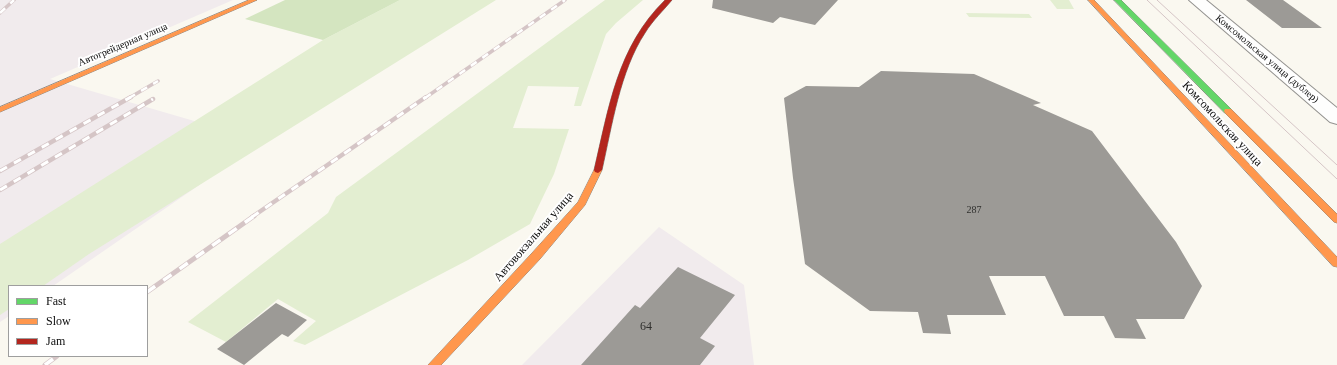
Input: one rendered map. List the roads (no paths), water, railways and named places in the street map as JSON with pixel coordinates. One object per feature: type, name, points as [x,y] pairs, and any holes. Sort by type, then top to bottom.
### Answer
[{"type":"main road","name":"Автогрейдерная улица","points":[[0,110],[254,0]]},
{"type":"main road","name":"Автовокзальная улица","points":[[434,365],[536,256],[582,203],[596,172],[623,71],[638,35],[660,7],[669,0]]},
{"type":"main road","name":"Комсомольская улица","points":[[1091,0],[1337,263]]},
{"type":"main road","name":"Комсомольская улица","points":[[1117,0],[1337,220]]},
{"type":"street","name":"Комсомольская улица (дублер)","points":[[1198,0],[1337,118]]},
{"type":"tram line","points":[[1147,0],[1337,179]]},
{"type":"tram line","points":[[1157,0],[1337,165]]},
{"type":"railway","points":[[0,13],[14,0]]},
{"type":"railway","points":[[425,98],[565,0]]},
{"type":"railway","points":[[129,98],[158,81]]},
{"type":"railway","points":[[0,171],[131,97]]},
{"type":"railway","points":[[252,217],[426,97]]},
{"type":"railway","points":[[0,190],[153,99]]},
{"type":"railway","points":[[148,291],[254,216]]},
{"type":"railway","points":[[45,365],[56,357]]}]
